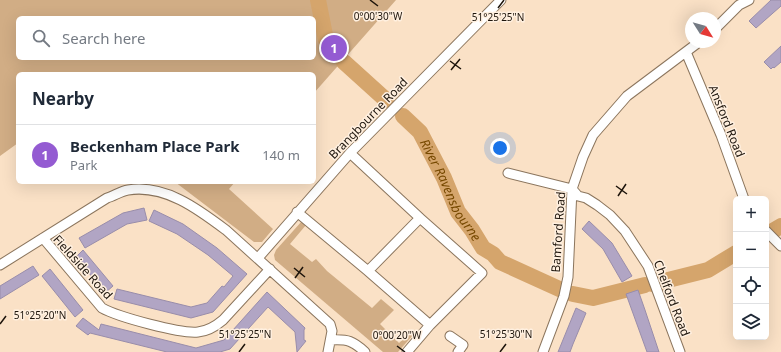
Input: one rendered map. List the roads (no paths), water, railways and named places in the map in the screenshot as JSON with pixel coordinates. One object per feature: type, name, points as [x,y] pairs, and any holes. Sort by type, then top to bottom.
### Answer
[{"type":"street","name":"Brangbourne Road","points":[[258,258],[350,153],[501,0]]},
{"type":"street","points":[[721,23],[739,5],[749,0]]},
{"type":"street","name":"Bamford Road","points":[[543,352],[564,296],[568,277],[572,190],[593,134],[627,96],[691,48]]},
{"type":"street","name":"Ansford Road","points":[[686,52],[721,135],[743,196]]},
{"type":"street","points":[[350,153],[420,218],[482,272],[430,325],[407,352]]},
{"type":"street","name":"Chelford Road","points":[[508,173],[572,190],[578,196],[586,198],[610,215],[625,230],[648,266],[680,352]]},
{"type":"street","points":[[0,265],[108,198],[127,190],[157,190],[182,200],[226,230],[330,324],[332,331],[328,352]]},
{"type":"street","points":[[297,212],[430,325]]},
{"type":"street","points":[[368,271],[420,218]]},
{"type":"street","points":[[767,232],[781,246]]},
{"type":"street","name":"Fieldside Road","points":[[42,238],[102,308],[116,314],[170,329],[187,332],[198,332],[215,327],[270,269]]},
{"type":"street","points":[[450,336],[463,345],[458,352]]},
{"type":"street","points":[[331,340],[342,339],[354,342],[365,352]]},
{"type":"waterway","name":"River Ravensbourne","points":[[318,0],[326,40],[338,54]]},
{"type":"waterway","name":"River Ravensbourne","points":[[344,62],[386,100]]},
{"type":"waterway","name":"River Ravensbourne","points":[[403,116],[420,132],[444,178],[458,212],[472,230],[483,248],[493,254],[500,262],[566,292]]},
{"type":"waterway","name":"River Ravensbourne","points":[[769,233],[781,226]]},
{"type":"waterway","name":"River Ravensbourne","points":[[652,284],[708,270],[733,255]]},
{"type":"waterway","name":"River Ravensbourne","points":[[573,294],[593,298],[645,285]]},
{"type":"place","name":"Beckenham Place Park","points":[[334,48]]}]
